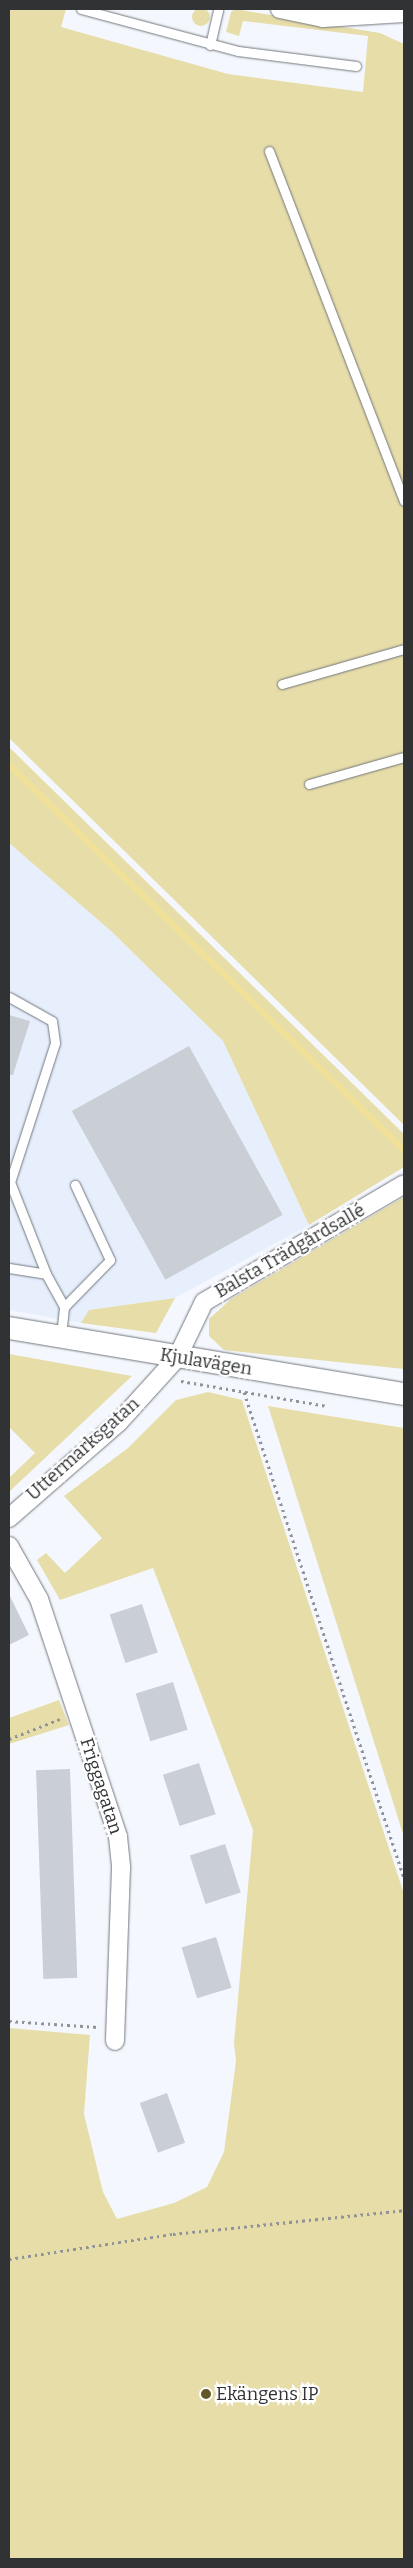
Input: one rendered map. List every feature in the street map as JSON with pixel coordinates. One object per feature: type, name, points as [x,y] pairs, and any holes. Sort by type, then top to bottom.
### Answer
[{"type":"street","points":[[280,9],[323,18],[404,13]]},
{"type":"street","name":"Balsta Trädgårdsallé","points":[[177,1358],[204,1302],[404,1184]]},
{"type":"street","name":"Kjulavägen","points":[[9,1328],[177,1358],[404,1394]]},
{"type":"street","name":"Uttermarksgatan","points":[[9,1518],[119,1422],[177,1358]]},
{"type":"street","name":"Friggagatan","points":[[9,1546],[39,1599],[120,1852],[115,2035]]},
{"type":"lane","points":[[81,9],[210,45],[356,66]]},
{"type":"lane","points":[[210,45],[218,9]]},
{"type":"lane","points":[[268,151],[394,466],[404,502]]},
{"type":"lane","points":[[394,466],[404,463]]},
{"type":"lane","points":[[282,684],[404,649]]},
{"type":"lane","points":[[309,784],[404,757]]},
{"type":"lane","points":[[9,997],[52,1021],[55,1043],[10,1182],[46,1274],[64,1307],[60,1338]]},
{"type":"lane","points":[[64,1307],[110,1260],[75,1185]]},
{"type":"lane","points":[[9,1268],[46,1274]]},
{"type":"path","points":[[244,1392],[404,1878]]},
{"type":"path","points":[[9,1739],[76,1712]]},
{"type":"path","points":[[9,2021],[115,2035]]},
{"type":"path","points":[[9,2259],[173,2234],[404,2210]]},
{"type":"shaded area","points":[[201,8],[207,11],[210,17],[207,23],[201,26],[195,23],[192,17],[195,11]]},
{"type":"shaded area","points":[[9,9],[66,9],[61,27],[228,74],[363,92],[368,36],[243,21],[239,36],[226,32],[231,12],[235,9],[380,33],[404,44],[404,1125],[9,738]]},
{"type":"shaded area","points":[[9,747],[404,1134],[404,1167],[309,1225],[223,1041],[111,931],[9,843]]},
{"type":"shaded area","points":[[9,843],[111,931],[223,1041],[309,1225],[175,1298],[89,1310],[81,1323],[9,1310]]},
{"type":"shaded area","points":[[404,1197],[404,1369],[224,1350],[209,1336],[209,1319],[231,1299]]},
{"type":"shaded area","points":[[175,1298],[156,1333],[81,1323],[89,1310]]},
{"type":"shaded area","points":[[9,1354],[132,1376],[9,1492],[9,1478],[35,1453],[9,1427]]},
{"type":"shaded area","points":[[208,1392],[242,1400],[404,1894],[404,2559],[9,2559],[9,2028],[90,2035],[84,2114],[103,2192],[117,2219],[174,2203],[207,2187],[224,2152],[236,2061],[234,2043],[253,1830],[153,1568],[60,1600],[37,1560],[46,1553],[65,1573],[102,1538],[64,1496],[128,1448],[176,1400]]},
{"type":"shaded area","points":[[268,1406],[404,1428],[404,1837]]},
{"type":"shaded area","points":[[59,1700],[69,1725],[9,1744],[9,1718]]},
{"type":"building","points":[[9,1015],[30,1021],[13,1075],[9,1075]]},
{"type":"building","points":[[189,1046],[283,1215],[165,1280],[72,1111]]},
{"type":"building","points":[[9,1594],[29,1635],[9,1645]]},
{"type":"building","points":[[142,1604],[158,1653],[125,1663],[110,1615]]},
{"type":"building","points":[[173,1682],[188,1730],[150,1741],[136,1693]]},
{"type":"building","points":[[199,1763],[216,1814],[180,1826],[163,1775]]},
{"type":"building","points":[[70,1769],[77,1978],[43,1979],[36,1770]]},
{"type":"building","points":[[225,1844],[241,1893],[206,1904],[190,1855]]},
{"type":"building","points":[[216,1937],[231,1988],[197,1998],[182,1948]]},
{"type":"building","points":[[167,2093],[185,2143],[158,2153],[140,2103]]},
{"type":"waterway","points":[[9,765],[404,1150]]},
{"type":"place","name":"Ekängens IP","points":[[206,2394]]}]
